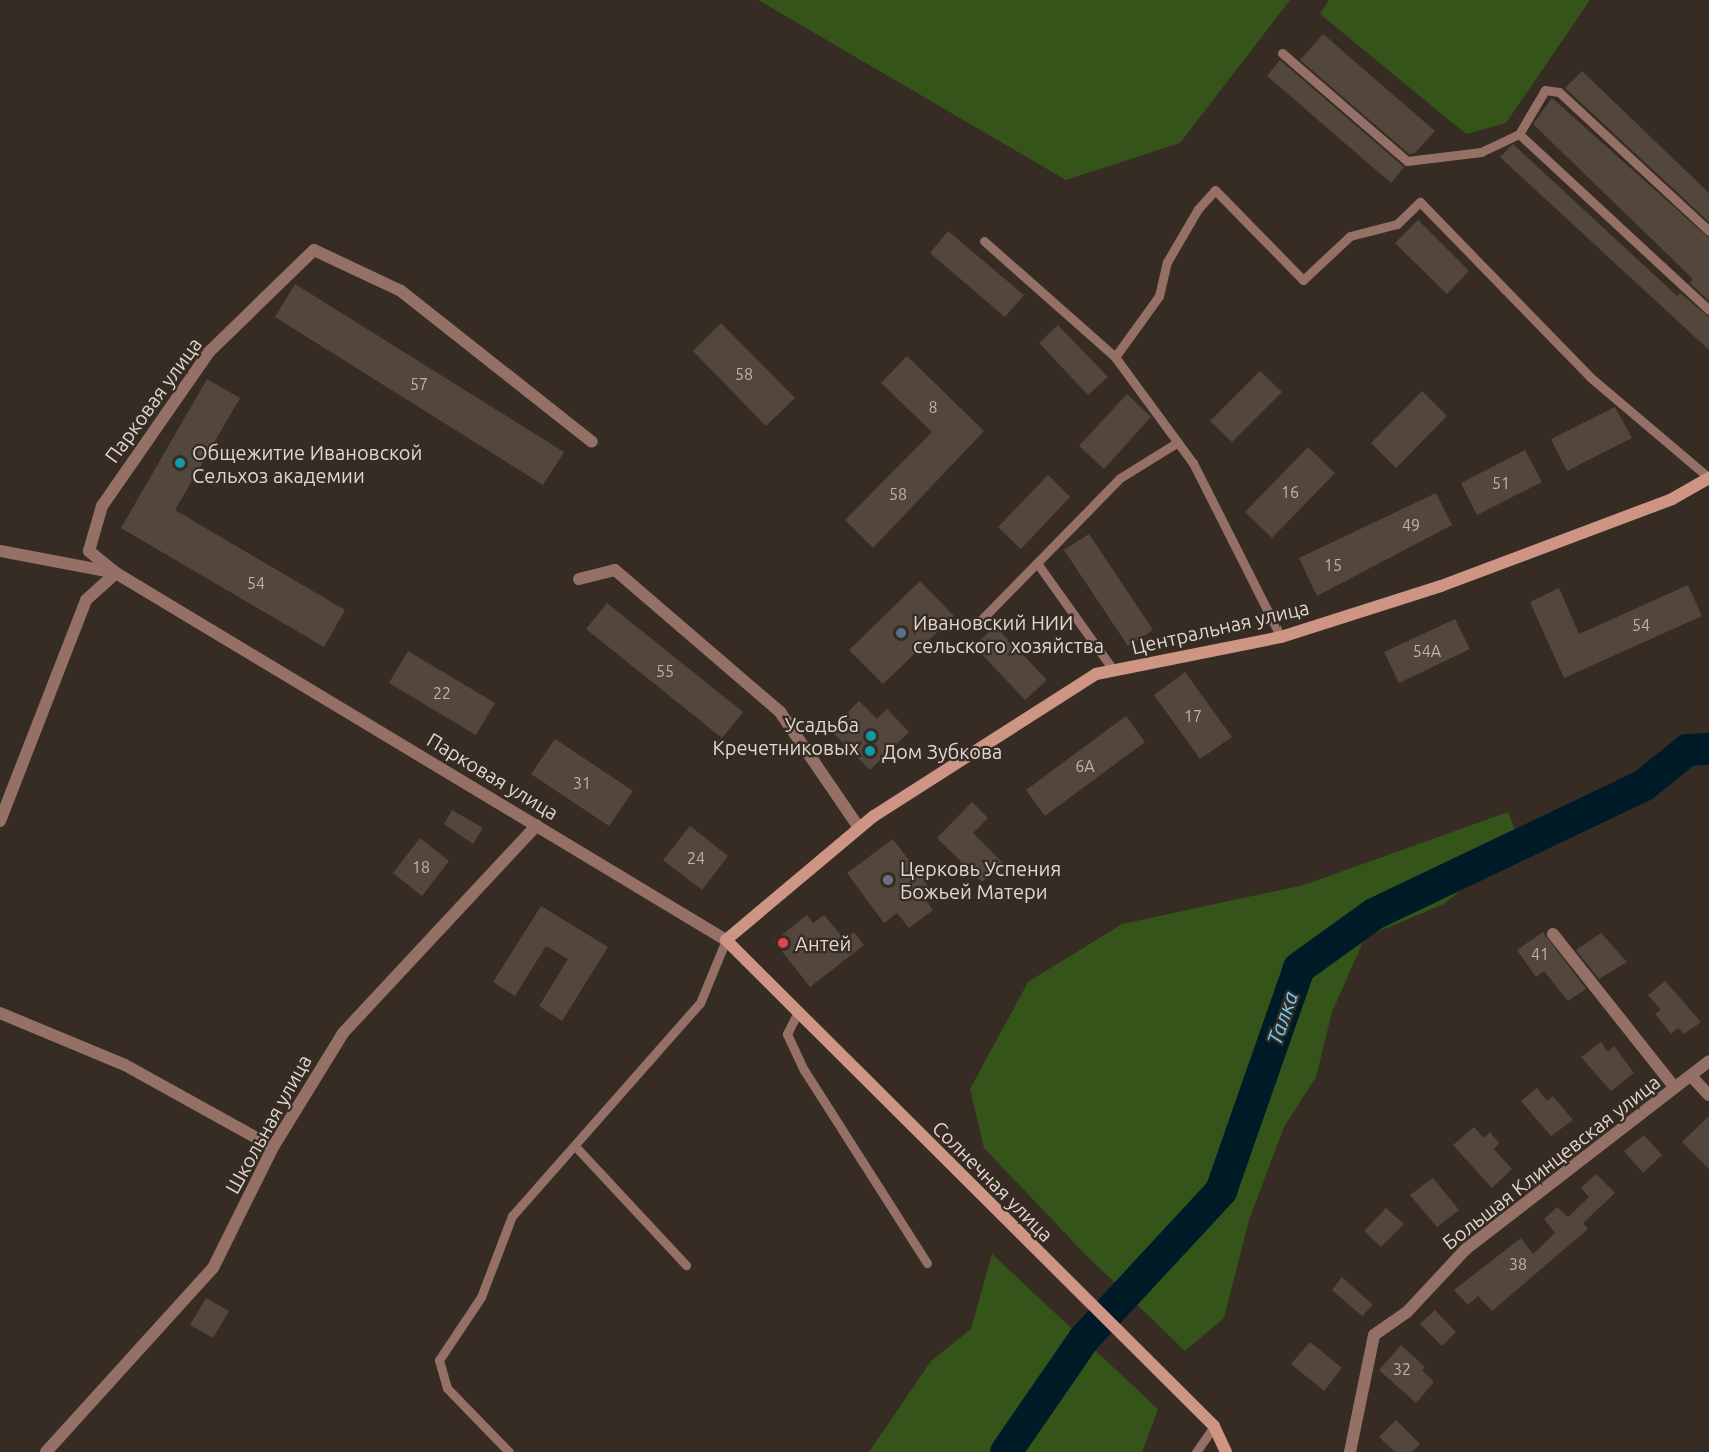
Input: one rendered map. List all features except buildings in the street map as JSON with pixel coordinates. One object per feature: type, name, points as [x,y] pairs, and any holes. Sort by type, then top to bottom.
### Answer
[{"type":"street","name":"Парковая улица","points":[[592,442],[401,291],[314,250],[208,352],[102,506],[89,551],[116,573],[726,940]]},
{"type":"street","name":"Центральная улица","points":[[726,940],[859,828],[975,749],[1096,674],[1281,637],[1441,586],[1672,499],[1709,478]]},
{"type":"street","name":"Парковая улица","points":[[0,551],[116,573]]},
{"type":"street","points":[[579,579],[615,570],[780,712],[859,828]]},
{"type":"street","points":[[0,821],[86,600],[116,573]]},
{"type":"street","name":"Школьная улица","points":[[46,1452],[213,1268],[273,1147],[343,1034],[537,825]]},
{"type":"street","points":[[1553,934],[1675,1088]]},
{"type":"street","name":"Солнечная улица","points":[[726,940],[797,1014],[1214,1426],[1226,1452]]},
{"type":"street","points":[[0,1013],[125,1065],[273,1147]]},
{"type":"street","name":"Большая Клинцевская улица","points":[[1350,1452],[1374,1335],[1407,1312],[1466,1249],[1709,1061]]},
{"type":"street","points":[[1691,1076],[1709,1095]]},
{"type":"lane","points":[[1282,53],[1407,161],[1481,152],[1519,134],[1545,90],[1559,92],[1709,231]]},
{"type":"lane","points":[[1519,134],[1709,310]]},
{"type":"lane","points":[[1115,357],[1159,296],[1167,262],[1198,209],[1215,190],[1303,280],[1350,236],[1397,224],[1420,202],[1590,377],[1709,478]]},
{"type":"lane","points":[[984,241],[1115,357],[1192,463],[1281,637]]},
{"type":"lane","points":[[978,623],[1120,478],[1178,442]]},
{"type":"lane","points":[[1037,563],[1114,670]]},
{"type":"lane","points":[[509,1452],[447,1388],[439,1360],[481,1297],[512,1216],[700,1003],[726,940]]},
{"type":"lane","points":[[797,1014],[787,1034],[804,1070],[927,1263]]},
{"type":"lane","points":[[575,1146],[686,1264]]},
{"type":"lane","points":[[1196,1452],[1214,1426]]},
{"type":"green space","points":[[758,0],[1290,0],[1180,143],[1066,180]]},
{"type":"green space","points":[[1329,0],[1590,0],[1506,123],[1466,134],[1320,14]]},
{"type":"green space","points":[[1508,812],[1520,842],[1444,904],[1365,937],[1332,1012],[1316,1077],[1284,1127],[1249,1220],[1224,1318],[1185,1351],[1083,1252],[984,1148],[970,1089],[1028,982],[1122,924],[1304,885]]},
{"type":"green space","points":[[992,1254],[1158,1409],[1142,1452],[869,1452],[931,1361],[971,1329]]},
{"type":"waterway","name":"Талка","points":[[1006,1452],[1084,1339],[1221,1191],[1299,968],[1374,914],[1644,785],[1687,750],[1709,749]]},
{"type":"place","name":"Общежитие Ивановской Сельхоз академии","points":[[180,463]]},
{"type":"place","name":"Ивановский НИИ сельского хозяйства","points":[[901,633]]},
{"type":"place","name":"Усадьба Кречетниковых","points":[[871,736]]},
{"type":"place","name":"Дом Зубкова","points":[[870,751]]},
{"type":"place","name":"Церковь Успения Божьей Матери","points":[[888,880]]},
{"type":"place","name":"Антей","points":[[783,943]]}]
